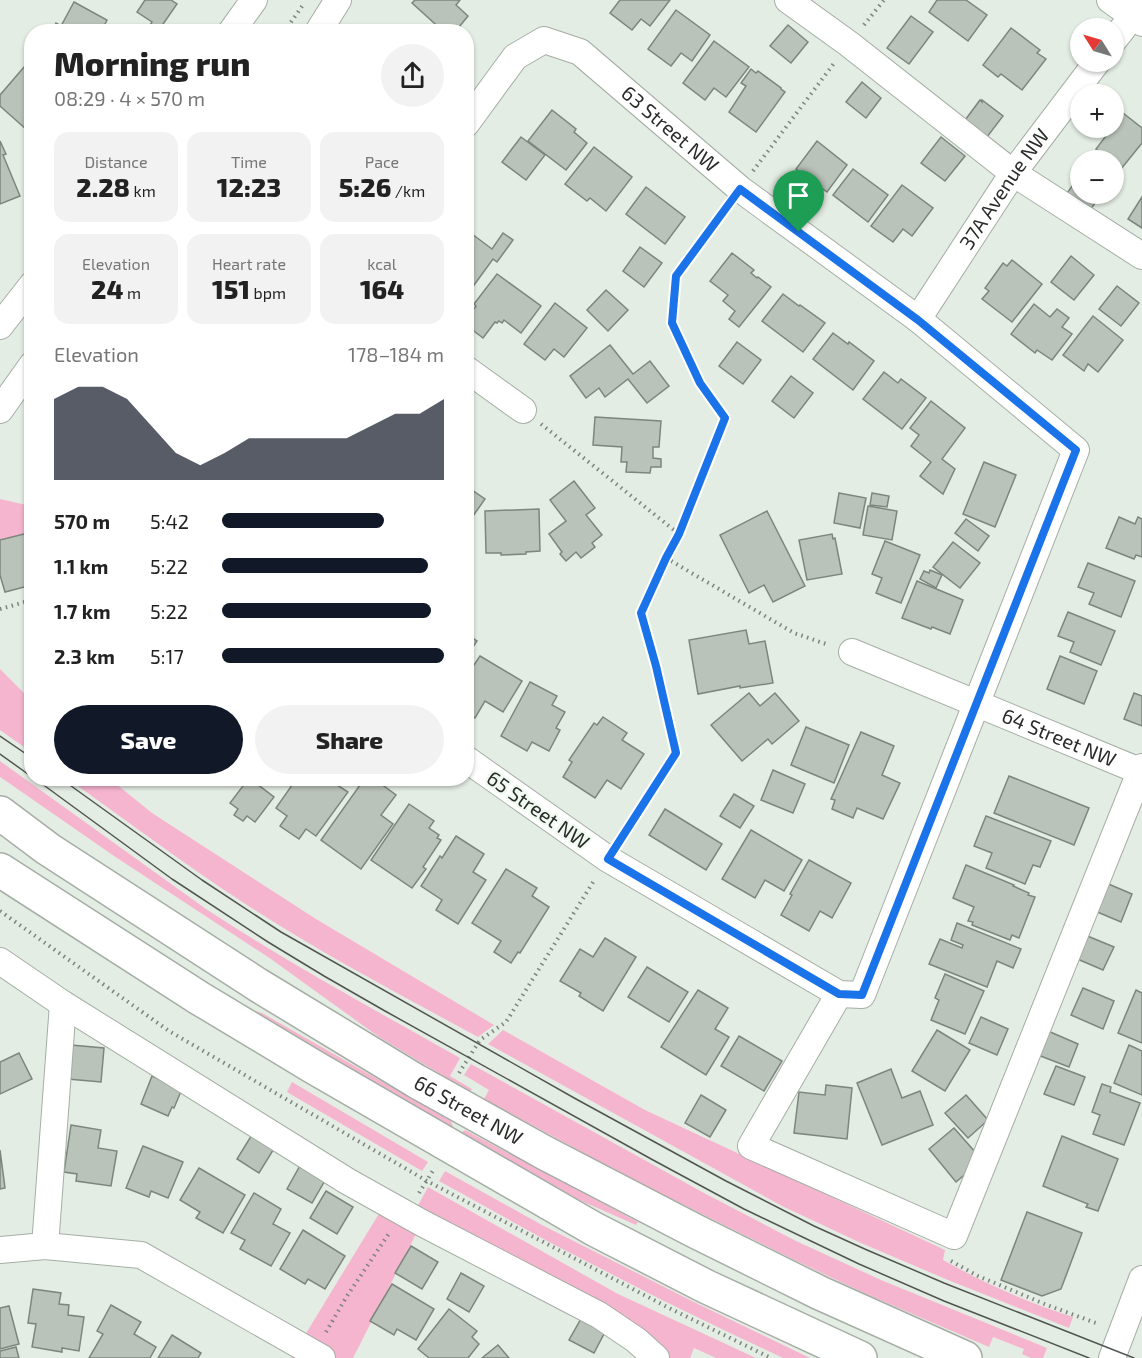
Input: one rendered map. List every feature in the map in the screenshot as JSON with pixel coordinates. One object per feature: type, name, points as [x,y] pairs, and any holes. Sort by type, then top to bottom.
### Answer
[{"type":"main road","name":"66 Street NW","points":[[0,813],[48,849],[258,985],[416,1081],[545,1153],[695,1231],[820,1293],[965,1358]]},
{"type":"main road","name":"66 Street NW","points":[[0,870],[199,998],[584,1223],[707,1287],[860,1358]]},
{"type":"street","points":[[237,24],[254,0]]},
{"type":"street","points":[[323,24],[338,0]]},
{"type":"street","points":[[788,0],[849,44],[1013,173],[1142,256]]},
{"type":"street","points":[[1110,0],[1138,14],[1124,29]]},
{"type":"street","name":"63 Street NW","points":[[474,113],[515,57],[544,40],[579,52],[740,189],[918,320],[1076,450],[976,704]]},
{"type":"street","name":"37A Avenue NW","points":[[918,320],[1013,173],[1089,72]]},
{"type":"street","points":[[0,326],[24,295]]},
{"type":"street","points":[[474,375],[523,410]]},
{"type":"street","points":[[0,410],[24,376]]},
{"type":"street","name":"64 Street NW","points":[[852,652],[1141,770]]},
{"type":"street","points":[[976,704],[850,995],[751,1146],[954,1236],[1141,770]]},
{"type":"street","name":"65 Street NW","points":[[474,765],[608,859],[850,995]]},
{"type":"street","points":[[0,961],[63,1004],[347,1181],[599,1315],[636,1340],[656,1358]]},
{"type":"street","points":[[45,1246],[63,1004]]},
{"type":"street","points":[[0,1251],[45,1246],[141,1255],[318,1356]]},
{"type":"street","points":[[1112,1358],[1142,1279]]},
{"type":"path","points":[[290,24],[307,0]]},
{"type":"path","points":[[480,1040],[506,1022],[583,896],[676,753],[641,613],[679,534],[725,418],[700,383],[672,323],[676,276],[884,0]]},
{"type":"path","points":[[523,410],[679,534]]},
{"type":"path","points":[[666,558],[794,633],[852,652]]},
{"type":"path","points":[[0,609],[24,602]]},
{"type":"path","points":[[0,911],[169,1031],[427,1181],[669,1308],[771,1358]]},
{"type":"path","points":[[318,1356],[347,1296],[393,1227],[407,1214],[427,1181]]},
{"type":"path","points":[[946,1259],[978,1276],[1096,1323]]},
{"type":"shaded area","points":[[0,499],[24,504],[24,534],[0,540]]},
{"type":"shaded area","points":[[0,669],[24,693],[24,747],[0,730]]},
{"type":"shaded area","points":[[0,761],[24,778],[24,786],[35,786],[206,909],[300,967],[460,1058],[450,1076],[472,1089],[470,1092],[379,1037],[271,959],[114,856],[0,777]]},
{"type":"shaded area","points":[[78,786],[119,786],[152,813],[316,919],[494,1025],[478,1037],[330,956],[272,921]]},
{"type":"shaded area","points":[[255,1011],[451,1121],[453,1127],[451,1129],[253,1013]]},
{"type":"shaded area","points":[[503,1030],[645,1110],[945,1250],[943,1260],[974,1277],[1023,1299],[1073,1317],[1069,1328],[948,1280],[784,1207],[488,1044]]},
{"type":"shaded area","points":[[471,1064],[704,1193],[796,1241],[881,1280],[1047,1348],[1043,1358],[1031,1358],[1022,1354],[1024,1349],[993,1337],[989,1347],[864,1293],[631,1179],[484,1099],[489,1090],[464,1075]]},
{"type":"shaded area","points":[[292,1082],[428,1162],[422,1171],[287,1092]]},
{"type":"shaded area","points":[[465,1130],[638,1222],[636,1225],[561,1192],[461,1133]]},
{"type":"shaded area","points":[[445,1171],[542,1225],[810,1358],[783,1358],[660,1299],[551,1243],[439,1181]]},
{"type":"shaded area","points":[[428,1187],[618,1294],[756,1358],[716,1358],[694,1348],[690,1358],[669,1358],[660,1345],[648,1335],[416,1209]]},
{"type":"shaded area","points":[[380,1212],[417,1232],[353,1358],[291,1358]]},
{"type":"building","points":[[145,0],[171,0],[177,4],[163,24],[151,24],[152,22],[137,12]]},
{"type":"building","points":[[415,0],[460,0],[456,5],[468,16],[462,24],[435,24],[412,3]]},
{"type":"building","points":[[620,0],[670,0],[650,26],[641,19],[632,30],[610,13]]},
{"type":"building","points":[[937,0],[966,0],[987,15],[968,41],[929,12]]},
{"type":"building","points":[[74,2],[107,20],[105,24],[62,24]]},
{"type":"building","points":[[676,10],[710,35],[692,61],[681,53],[671,66],[648,49]]},
{"type":"building","points":[[911,16],[933,32],[909,64],[887,48]]},
{"type":"building","points":[[788,25],[808,42],[791,63],[770,46]]},
{"type":"building","points":[[1011,28],[1040,50],[1037,53],[1046,59],[1022,90],[1001,74],[998,77],[983,65]]},
{"type":"building","points":[[714,41],[749,67],[726,97],[714,88],[705,100],[683,83]]},
{"type":"building","points":[[24,67],[24,127],[0,106],[0,95]]},
{"type":"building","points":[[751,69],[756,73],[758,71],[785,92],[756,132],[729,112],[746,86],[741,83]]},
{"type":"building","points":[[862,82],[881,98],[866,118],[846,102]]},
{"type":"building","points":[[980,100],[1003,116],[984,141],[963,123]]},
{"type":"building","points":[[552,110],[576,129],[574,132],[587,143],[566,170],[528,141]]},
{"type":"building","points":[[1124,114],[1142,128],[1142,143],[1124,165],[1124,150],[1096,149],[1104,138],[1124,138]]},
{"type":"building","points":[[521,137],[545,155],[526,180],[502,162]]},
{"type":"building","points":[[941,137],[965,156],[945,181],[921,163]]},
{"type":"building","points":[[0,141],[6,154],[3,155],[20,196],[0,204]]},
{"type":"building","points":[[817,141],[847,165],[827,192],[796,169]]},
{"type":"building","points":[[594,147],[632,177],[606,211],[590,198],[587,201],[565,184]]},
{"type":"building","points":[[853,169],[888,195],[868,222],[833,195]]},
{"type":"building","points":[[902,185],[933,208],[912,236],[903,229],[893,242],[871,226]]},
{"type":"building","points":[[646,187],[685,217],[665,244],[626,214]]},
{"type":"building","points":[[1070,189],[1070,204],[1063,199]]},
{"type":"building","points":[[1142,197],[1142,228],[1128,219]]},
{"type":"building","points":[[1070,204],[1094,204],[1087,215]]},
{"type":"building","points":[[503,233],[513,240],[497,262],[493,259],[474,285],[474,236],[492,249]]},
{"type":"building","points":[[640,247],[662,263],[644,287],[623,271]]},
{"type":"building","points":[[732,253],[754,270],[751,273],[771,287],[739,327],[729,319],[735,311],[723,301],[728,295],[710,281]]},
{"type":"building","points":[[1071,256],[1094,275],[1074,300],[1051,282]]},
{"type":"building","points":[[1012,260],[1042,284],[1012,322],[982,299],[989,291],[985,288],[1003,263],[1007,266]]},
{"type":"building","points":[[497,274],[541,306],[521,333],[504,320],[502,323],[495,322],[483,338],[474,331],[476,306],[474,304]]},
{"type":"building","points":[[1117,286],[1139,303],[1121,326],[1099,309]]},
{"type":"building","points":[[606,290],[628,310],[608,331],[587,310]]},
{"type":"building","points":[[783,294],[825,323],[803,352],[762,321]]},
{"type":"building","points":[[555,303],[587,328],[564,357],[554,349],[545,360],[524,344]]},
{"type":"building","points":[[1034,304],[1050,317],[1057,309],[1069,318],[1062,327],[1072,334],[1052,360],[1037,350],[1035,353],[1011,334]]},
{"type":"building","points":[[1093,316],[1123,340],[1098,372],[1088,364],[1084,371],[1063,355]]},
{"type":"building","points":[[833,333],[874,361],[853,390],[813,359]]},
{"type":"building","points":[[737,342],[761,360],[743,384],[719,366]]},
{"type":"building","points":[[610,345],[633,374],[650,361],[669,386],[647,403],[628,379],[605,397],[599,388],[586,398],[570,376]]},
{"type":"building","points":[[884,372],[898,383],[901,379],[926,398],[902,429],[863,399]]},
{"type":"building","points":[[791,376],[813,393],[794,418],[772,401]]},
{"type":"building","points":[[931,401],[965,428],[942,459],[955,469],[943,494],[920,476],[931,462],[911,446],[919,435],[910,428]]},
{"type":"building","points":[[595,417],[661,421],[659,447],[653,447],[653,458],[661,459],[661,467],[651,467],[650,473],[626,472],[627,462],[621,462],[622,447],[593,445]]},
{"type":"building","points":[[984,462],[1016,475],[995,527],[963,514]]},
{"type":"building","points":[[574,481],[595,508],[586,515],[602,535],[592,543],[595,547],[581,558],[576,552],[566,561],[549,534],[566,521],[550,500]]},
{"type":"building","points":[[474,491],[485,499],[474,515]]},
{"type":"building","points":[[839,493],[866,498],[860,528],[834,523]]},
{"type":"building","points":[[872,493],[889,496],[887,507],[870,505]]},
{"type":"building","points":[[868,506],[897,511],[892,540],[863,535]]},
{"type":"building","points":[[539,509],[540,551],[501,555],[501,553],[486,553],[485,511]]},
{"type":"building","points":[[767,511],[805,586],[773,602],[764,585],[749,593],[720,535]]},
{"type":"building","points":[[1119,517],[1135,524],[1138,517],[1142,519],[1142,557],[1136,555],[1134,559],[1106,548]]},
{"type":"building","points":[[966,519],[989,536],[978,551],[955,533]]},
{"type":"building","points":[[24,534],[24,587],[5,592],[0,575],[0,540]]},
{"type":"building","points":[[832,534],[833,539],[835,538],[842,574],[807,580],[799,540]]},
{"type":"building","points":[[885,541],[920,555],[901,603],[876,593],[882,578],[872,574]]},
{"type":"building","points":[[953,542],[980,563],[960,588],[933,567]]},
{"type":"building","points":[[1088,563],[1135,581],[1121,617],[1089,604],[1094,593],[1078,587]]},
{"type":"building","points":[[930,570],[942,575],[936,588],[920,579],[924,571],[929,573]]},
{"type":"building","points":[[917,581],[963,600],[950,634],[902,618]]},
{"type":"building","points":[[1068,612],[1115,631],[1101,665],[1070,652],[1074,642],[1058,636]]},
{"type":"building","points":[[746,630],[749,644],[765,641],[773,683],[740,688],[740,686],[698,694],[689,640]]},
{"type":"building","points":[[480,656],[522,681],[503,712],[485,701],[474,717],[474,665]]},
{"type":"building","points":[[1060,656],[1097,671],[1084,704],[1047,689]]},
{"type":"building","points":[[530,682],[557,696],[552,705],[565,712],[556,728],[560,730],[549,751],[532,742],[527,751],[501,736]]},
{"type":"building","points":[[749,693],[760,706],[775,693],[799,721],[772,744],[768,739],[742,761],[711,725]]},
{"type":"building","points":[[1134,693],[1142,696],[1142,726],[1124,719]]},
{"type":"building","points":[[603,717],[627,733],[622,740],[644,754],[621,789],[607,780],[595,798],[563,777],[572,762],[569,760],[594,723],[597,725]]},
{"type":"building","points":[[806,727],[849,745],[834,783],[791,765]]},
{"type":"building","points":[[861,732],[894,746],[882,775],[900,783],[883,819],[857,808],[853,818],[832,809],[835,800],[831,799]]},
{"type":"building","points":[[773,770],[805,784],[793,813],[761,800]]},
{"type":"building","points":[[1009,776],[1089,808],[1074,845],[994,813]]},
{"type":"building","points":[[243,786],[260,786],[274,797],[255,822],[247,816],[243,821],[234,815],[238,809],[230,803]]},
{"type":"building","points":[[291,786],[339,786],[348,792],[316,836],[306,829],[299,839],[280,826],[287,816],[276,808]]},
{"type":"building","points":[[359,786],[384,786],[396,795],[381,815],[393,824],[361,869],[321,840]]},
{"type":"building","points":[[734,794],[754,806],[740,828],[720,816]]},
{"type":"building","points":[[409,804],[434,821],[429,828],[439,835],[437,838],[441,840],[423,867],[426,869],[412,888],[371,860]]},
{"type":"building","points":[[665,809],[722,844],[706,870],[649,835]]},
{"type":"building","points":[[986,816],[1051,841],[1040,867],[1033,865],[1025,884],[986,868],[992,853],[974,846]]},
{"type":"building","points":[[751,830],[802,860],[784,891],[765,880],[755,898],[722,879]]},
{"type":"building","points":[[456,836],[484,854],[473,872],[486,880],[458,924],[436,910],[442,900],[421,886]]},
{"type":"building","points":[[809,860],[851,883],[832,918],[820,911],[809,931],[781,915]]},
{"type":"building","points":[[966,865],[1014,885],[1035,897],[1019,938],[1012,935],[1010,940],[972,925],[973,922],[968,921],[974,907],[953,898]]},
{"type":"building","points":[[506,869],[537,888],[532,896],[549,907],[520,953],[518,952],[511,963],[494,952],[501,941],[472,923]]},
{"type":"building","points":[[1106,883],[1132,894],[1121,922],[1095,911]]},
{"type":"building","points":[[957,923],[1021,949],[1013,968],[997,961],[987,987],[929,964],[940,939],[962,948],[963,945],[951,940]]},
{"type":"building","points":[[1085,935],[1114,947],[1103,970],[1075,958]]},
{"type":"building","points":[[605,938],[636,957],[603,1011],[579,996],[581,993],[560,981],[580,949],[593,957]]},
{"type":"building","points":[[647,967],[688,992],[669,1022],[628,997]]},
{"type":"building","points":[[945,974],[984,991],[965,1034],[931,1020],[939,1000],[935,998]]},
{"type":"building","points":[[1083,988],[1114,1001],[1103,1029],[1071,1015]]},
{"type":"building","points":[[698,990],[728,1008],[715,1029],[729,1037],[706,1075],[661,1047]]},
{"type":"building","points":[[1136,990],[1142,993],[1142,1043],[1118,1033]]},
{"type":"building","points":[[981,1017],[1008,1029],[997,1055],[969,1043]]},
{"type":"building","points":[[937,1030],[970,1050],[945,1091],[912,1071]]},
{"type":"building","points":[[1048,1031],[1078,1044],[1069,1067],[1038,1055]]},
{"type":"building","points":[[739,1036],[782,1061],[764,1091],[721,1066]]},
{"type":"building","points":[[71,1045],[104,1048],[101,1082],[68,1079]]},
{"type":"building","points":[[1129,1045],[1142,1051],[1142,1095],[1114,1083]]},
{"type":"building","points":[[19,1053],[32,1079],[0,1094],[0,1062]]},
{"type":"building","points":[[1056,1066],[1085,1077],[1074,1105],[1044,1094]]},
{"type":"building","points":[[891,1069],[902,1098],[920,1091],[933,1125],[882,1145],[857,1083]]},
{"type":"building","points":[[152,1076],[182,1089],[168,1116],[141,1104]]},
{"type":"building","points":[[1102,1084],[1111,1087],[1110,1092],[1140,1103],[1124,1145],[1093,1134],[1100,1115],[1092,1112]]},
{"type":"building","points":[[826,1085],[852,1088],[847,1139],[794,1133],[799,1092],[825,1095]]},
{"type":"building","points":[[701,1095],[726,1110],[710,1137],[685,1123]]},
{"type":"building","points":[[966,1095],[988,1120],[968,1138],[945,1113]]},
{"type":"building","points":[[71,1125],[101,1130],[98,1148],[117,1151],[111,1186],[76,1181],[77,1174],[64,1172]]},
{"type":"building","points":[[954,1128],[976,1153],[970,1170],[956,1182],[929,1149]]},
{"type":"building","points":[[253,1133],[275,1147],[259,1173],[237,1159]]},
{"type":"building","points":[[1062,1136],[1118,1159],[1098,1211],[1086,1207],[1088,1204],[1043,1186]]},
{"type":"building","points":[[143,1146],[183,1162],[168,1198],[151,1191],[149,1197],[126,1188]]},
{"type":"building","points":[[0,1150],[5,1188],[0,1189]]},
{"type":"building","points":[[302,1162],[327,1177],[312,1203],[287,1189]]},
{"type":"building","points":[[199,1168],[245,1195],[223,1233],[196,1218],[200,1212],[180,1200]]},
{"type":"building","points":[[326,1191],[353,1207],[337,1234],[310,1218]]},
{"type":"building","points":[[254,1193],[281,1209],[273,1224],[290,1233],[271,1266],[240,1249],[245,1240],[231,1233]]},
{"type":"building","points":[[1027,1212],[1082,1233],[1061,1289],[1042,1296],[1001,1280]]},
{"type":"building","points":[[303,1230],[345,1256],[325,1289],[308,1279],[305,1284],[280,1269]]},
{"type":"building","points":[[411,1246],[438,1262],[422,1289],[395,1273]]},
{"type":"building","points":[[461,1273],[484,1286],[469,1312],[447,1299]]},
{"type":"building","points":[[392,1284],[434,1309],[416,1340],[397,1329],[394,1335],[370,1321]]},
{"type":"building","points":[[33,1289],[61,1293],[59,1304],[69,1305],[68,1315],[84,1317],[79,1351],[62,1348],[62,1352],[32,1347],[36,1324],[28,1323]]},
{"type":"building","points":[[111,1305],[141,1322],[134,1334],[156,1347],[150,1358],[89,1358],[103,1334],[97,1331]]},
{"type":"building","points":[[9,1306],[19,1344],[0,1349],[0,1308]]},
{"type":"building","points":[[449,1309],[477,1331],[472,1337],[479,1344],[468,1358],[429,1358],[418,1349]]},
{"type":"building","points":[[582,1317],[606,1330],[594,1353],[569,1340]]},
{"type":"building","points":[[172,1335],[201,1353],[198,1358],[158,1358]]},
{"type":"building","points":[[498,1345],[509,1358],[482,1358]]},
{"type":"building","points":[[16,1347],[19,1358],[0,1358],[0,1351]]},
{"type":"tram line","points":[[0,736],[24,752]]},
{"type":"tram line","points":[[0,754],[24,771]]},
{"type":"tram line","points":[[45,786],[172,879],[268,942],[385,1011],[653,1160],[744,1209],[859,1264],[944,1301],[1089,1358]]},
{"type":"tram line","points":[[71,786],[202,880],[281,932],[726,1181],[867,1250],[1134,1358]]},
{"type":"route","points":[[740,189],[799,232],[918,320],[1076,450],[862,995],[839,994],[608,859],[676,753],[641,613],[679,534],[725,418],[700,383],[672,323],[676,276],[740,189]]}]
